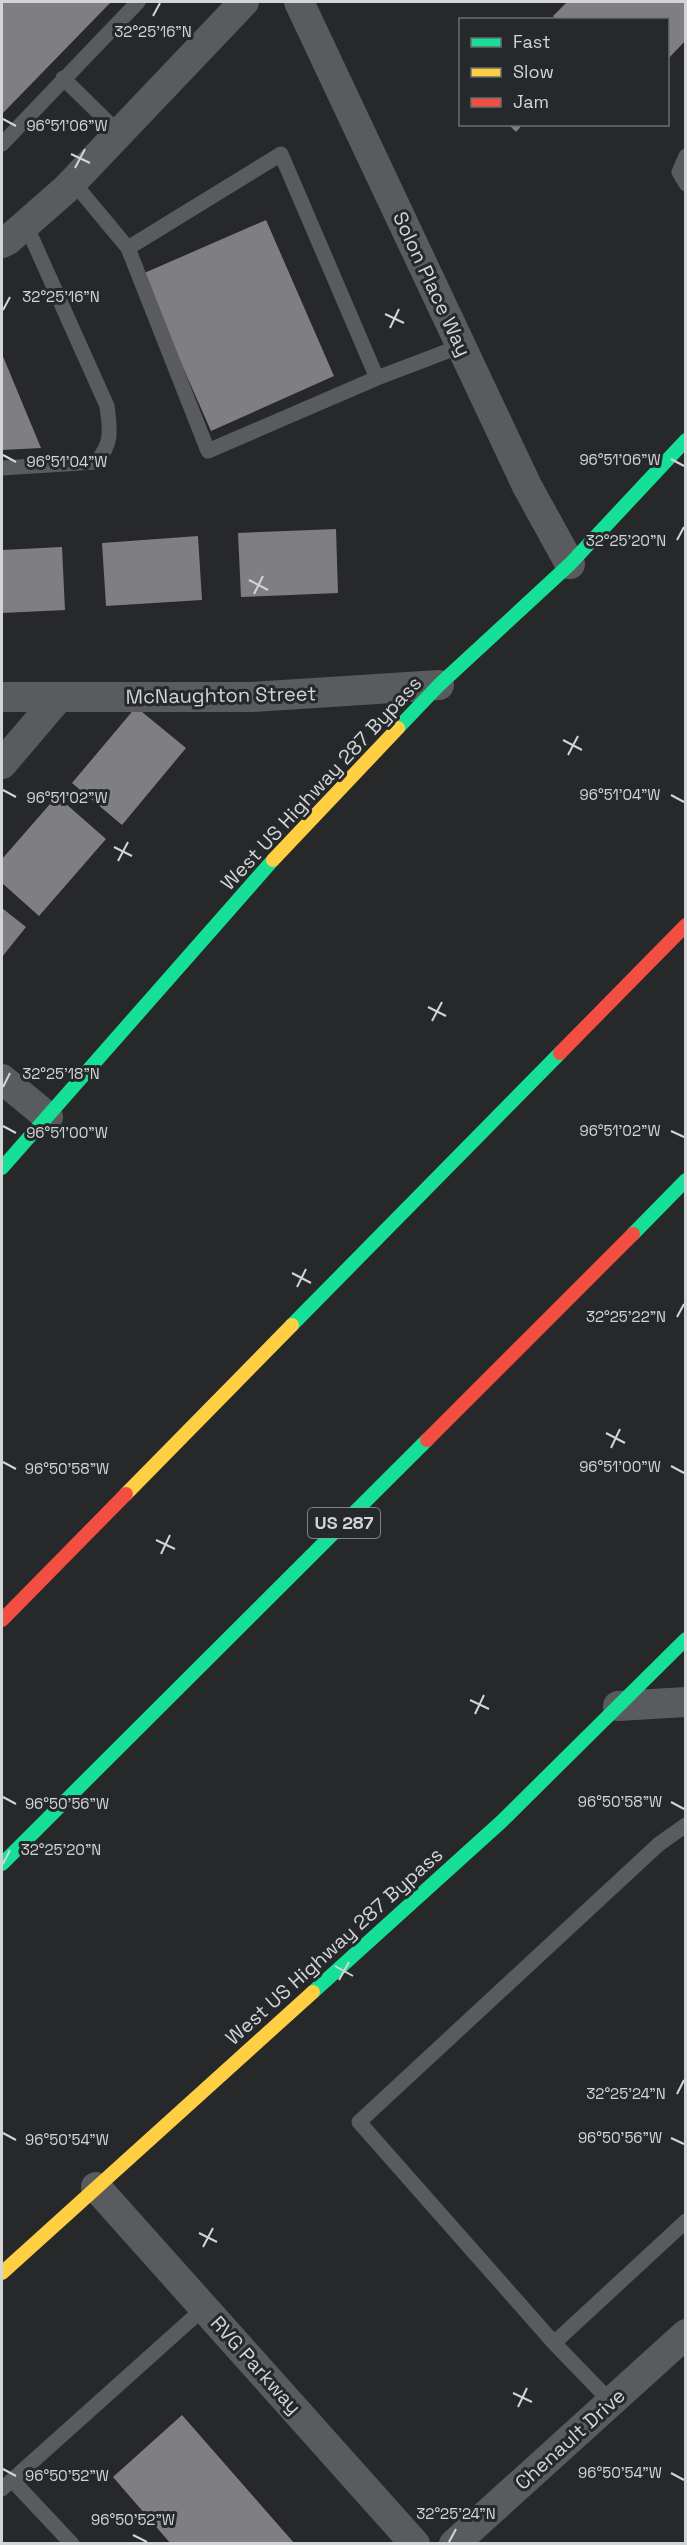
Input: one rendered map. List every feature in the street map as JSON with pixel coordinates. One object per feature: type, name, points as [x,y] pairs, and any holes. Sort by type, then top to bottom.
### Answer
[{"type":"main road","name":"West US Highway 287 Bypass","points":[[2,1168],[269,864],[440,685],[570,564],[686,440]]},
{"type":"main road","points":[[2,1620],[686,925]]},
{"type":"main road","name":"US 287","points":[[2,1864],[686,1180]]},
{"type":"main road","name":"West US Highway 287 Bypass","points":[[2,2273],[501,1822],[686,1639]]},
{"type":"street","points":[[2,243],[26,225],[73,182],[244,2]]},
{"type":"street","name":"Solon Place Way","points":[[299,2],[527,486],[570,564]]},
{"type":"street","name":"McNaughton Street","points":[[2,697],[252,697],[440,685]]},
{"type":"street","points":[[2,764],[59,697]]},
{"type":"street","points":[[2,1079],[48,1117]]},
{"type":"street","points":[[618,1706],[686,1702]]},
{"type":"street","name":"RVG Parkway","points":[[96,2187],[415,2544]]},
{"type":"street","name":"Chenault Drive","points":[[454,2544],[611,2402],[684,2340]]},
{"type":"lane","points":[[2,144],[138,2]]},
{"type":"lane","points":[[63,78],[119,133]]},
{"type":"lane","points":[[128,248],[281,154],[377,378]]},
{"type":"lane","points":[[686,156],[679,172],[686,184]]},
{"type":"lane","points":[[73,182],[128,248],[208,451],[377,378],[461,346]]},
{"type":"lane","points":[[2,468],[96,462],[108,448],[110,426],[107,406],[26,225]]},
{"type":"lane","points":[[611,2402],[554,2343],[358,2122],[659,1844],[686,1825]]},
{"type":"lane","points":[[554,2343],[686,2221]]},
{"type":"lane","points":[[72,2544],[7,2485],[204,2308]]},
{"type":"building","points":[[2,2],[111,2],[2,114]]},
{"type":"building","points":[[567,2],[686,2],[686,40],[669,58],[669,18],[554,18],[553,16]]},
{"type":"building","points":[[510,126],[521,126],[516,132]]},
{"type":"building","points":[[266,220],[334,376],[211,431],[142,274]]},
{"type":"building","points":[[2,354],[41,448],[2,450]]},
{"type":"building","points":[[336,529],[338,593],[241,597],[238,533]]},
{"type":"building","points":[[198,536],[202,600],[106,606],[102,543]]},
{"type":"building","points":[[62,547],[65,610],[2,613],[2,550]]},
{"type":"building","points":[[136,707],[186,748],[122,825],[72,783]]},
{"type":"building","points":[[57,796],[106,839],[39,916],[2,883],[2,859]]},
{"type":"building","points":[[2,908],[26,927],[2,957]]},
{"type":"building","points":[[182,2415],[295,2544],[171,2544],[113,2477]]},
{"type":"traffic: fast","points":[[398,728],[439,685],[570,564],[686,440]]},
{"type":"traffic: fast","points":[[2,1168],[273,860]]},
{"type":"traffic: fast","points":[[292,1325],[560,1053]]},
{"type":"traffic: fast","points":[[633,1234],[686,1180]]},
{"type":"traffic: fast","points":[[2,1864],[427,1440]]},
{"type":"traffic: fast","points":[[313,1992],[501,1822],[686,1639]]},
{"type":"traffic: slow","points":[[273,860],[398,728]]},
{"type":"traffic: slow","points":[[126,1494],[292,1325]]},
{"type":"traffic: slow","points":[[2,2273],[313,1992]]},
{"type":"traffic: jam","points":[[560,1053],[686,925]]},
{"type":"traffic: jam","points":[[427,1440],[633,1234]]},
{"type":"traffic: jam","points":[[2,1620],[126,1494]]}]
